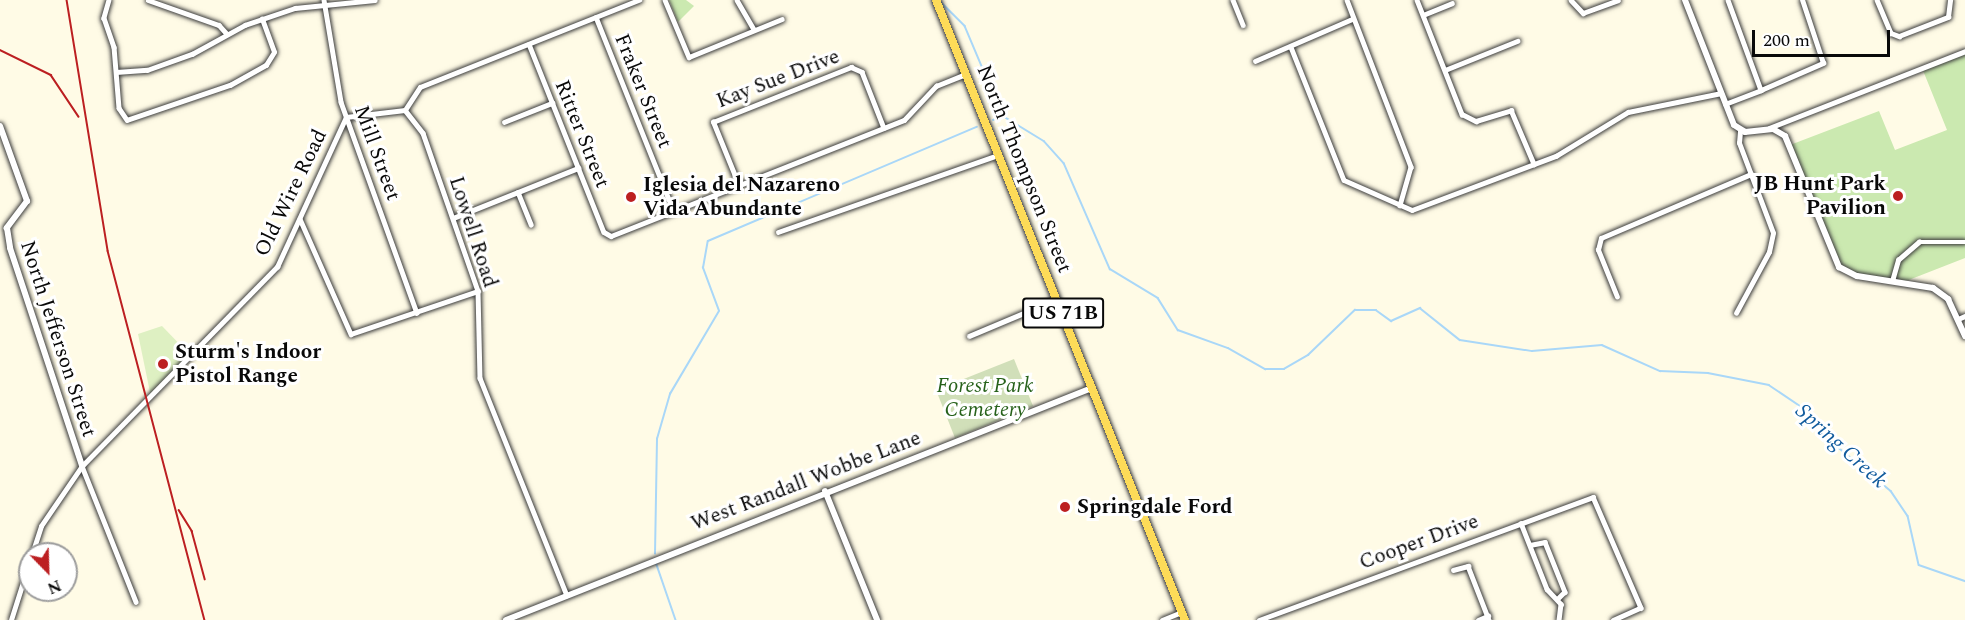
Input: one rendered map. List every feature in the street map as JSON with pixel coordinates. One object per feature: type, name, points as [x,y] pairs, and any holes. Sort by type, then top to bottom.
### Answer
[{"type":"main road","name":"North Thompson Street","points":[[938,3],[1183,616]]},
{"type":"street","points":[[109,0],[104,18],[116,72],[120,113],[131,119],[216,91],[270,62],[273,47],[262,19]]},
{"type":"street","points":[[148,0],[219,25],[227,34]]},
{"type":"street","name":"Mill Street","points":[[324,0],[346,117],[417,313]]},
{"type":"street","points":[[116,72],[153,68],[262,19],[302,6],[325,7],[375,0]]},
{"type":"street","points":[[346,117],[405,110],[420,87],[639,0]]},
{"type":"street","points":[[665,0],[689,57],[782,20]]},
{"type":"street","points":[[737,0],[754,30]]},
{"type":"street","points":[[1233,0],[1243,25]]},
{"type":"street","points":[[1347,0],[1352,19],[1411,167],[1400,205]]},
{"type":"street","points":[[1417,0],[1466,118],[1476,121],[1508,109],[1534,164]]},
{"type":"street","points":[[1571,0],[1583,14],[1618,0]]},
{"type":"street","points":[[1685,0],[1725,104],[1740,131],[1751,174],[1773,241],[1736,313]]},
{"type":"street","points":[[1728,0],[1761,90]]},
{"type":"street","points":[[1725,104],[1823,63],[1802,0]]},
{"type":"street","points":[[1877,0],[1890,33],[1899,36],[1948,17],[1950,0]]},
{"type":"street","points":[[1423,15],[1452,3]]},
{"type":"street","name":"Fraker Street","points":[[596,17],[673,210]]},
{"type":"street","points":[[1255,62],[1352,19]]},
{"type":"street","points":[[1445,70],[1518,41]]},
{"type":"street","name":"Ritter Street","points":[[529,44],[607,235],[673,210]]},
{"type":"street","points":[[1291,46],[1344,180],[1400,205],[1417,210],[1534,164],[1628,112],[1721,93]]},
{"type":"street","points":[[1766,129],[1965,51]]},
{"type":"street","name":"Kay Sue Drive","points":[[739,186],[713,122],[850,67],[862,72],[884,128]]},
{"type":"street","points":[[673,210],[884,128],[909,115],[936,86],[966,74]]},
{"type":"street","points":[[504,122],[552,103]]},
{"type":"street","name":"Lowell Road","points":[[405,110],[423,133],[478,291],[480,378],[567,595]]},
{"type":"street","name":"Old Wire Road","points":[[37,542],[47,517],[82,466],[277,267],[346,117]]},
{"type":"street","name":"North Jefferson Street","points":[[0,126],[27,201],[6,228],[10,248],[82,466]]},
{"type":"street","points":[[1740,131],[1766,129],[1780,131],[1789,142],[1839,267],[1941,292],[1958,319],[1965,336]]},
{"type":"street","points":[[778,232],[998,155]]},
{"type":"street","points":[[453,218],[578,168]]},
{"type":"street","points":[[1617,297],[1598,250],[1602,238],[1751,174]]},
{"type":"street","points":[[518,192],[531,225]]},
{"type":"street","points":[[300,219],[351,334],[478,291]]},
{"type":"street","points":[[1892,281],[1898,260],[1919,243],[1965,242]]},
{"type":"street","points":[[969,336],[1057,299]]},
{"type":"street","points":[[1958,319],[1965,316]]},
{"type":"street","name":"West Randall Wobbe Lane","points":[[506,620],[825,491],[1092,388]]},
{"type":"street","points":[[82,466],[136,602]]},
{"type":"street","points":[[825,491],[877,620]]},
{"type":"street","name":"Cooper Drive","points":[[1259,620],[1593,497],[1640,605],[1614,620]]},
{"type":"street","points":[[1521,523],[1547,589],[1559,598]]},
{"type":"street","points":[[1530,545],[1545,542],[1565,592],[1559,598],[1559,620]]},
{"type":"street","points":[[1453,570],[1467,566],[1488,618],[1478,620]]},
{"type":"street","points":[[11,620],[18,598]]},
{"type":"street","points":[[1162,620],[1183,616]]},
{"type":"green space","points":[[669,0],[686,0],[694,6],[678,22]]},
{"type":"green space","points":[[1965,53],[1965,258],[1901,283],[1857,276],[1839,267],[1790,145],[1879,111],[1895,150],[1947,130],[1922,68]]},
{"type":"green space","name":"Sturm's Indoor Pistol Range","points":[[162,326],[191,356],[151,397],[138,334]]},
{"type":"green space","name":"Forest Park Cemetery","points":[[1014,359],[1033,406],[955,438],[936,390]]},
{"type":"waterway","name":"Spring Creek","points":[[941,2],[965,26],[1003,116],[1044,141],[1064,163],[1110,269],[1158,298],[1178,330],[1228,348],[1265,369],[1284,369],[1308,355],[1355,310],[1376,310],[1391,321],[1420,308],[1460,340],[1532,351],[1602,345],[1660,371],[1708,373],[1769,385],[1815,416],[1827,438],[1891,491],[1908,516],[1919,565],[1965,581]]},
{"type":"waterway","points":[[993,120],[1003,116]]},
{"type":"waterway","points":[[655,554],[657,439],[670,394],[719,311],[703,268],[708,241],[977,127]]},
{"type":"waterway","points":[[656,562],[676,620]]},
{"type":"railway","points":[[67,0],[108,251],[205,620]]},
{"type":"railway","points":[[0,50],[51,75],[79,117]]},
{"type":"railway","points":[[179,510],[192,531],[205,579]]},
{"type":"place","name":"JB Hunt Park Pavilion","points":[[1898,196]]},
{"type":"place","name":"Iglesia del Nazareno Vida Abundante","points":[[631,197]]},
{"type":"place","name":"Sturm's Indoor Pistol Range","points":[[163,364]]},
{"type":"place","name":"Springdale Ford","points":[[1065,507]]}]
